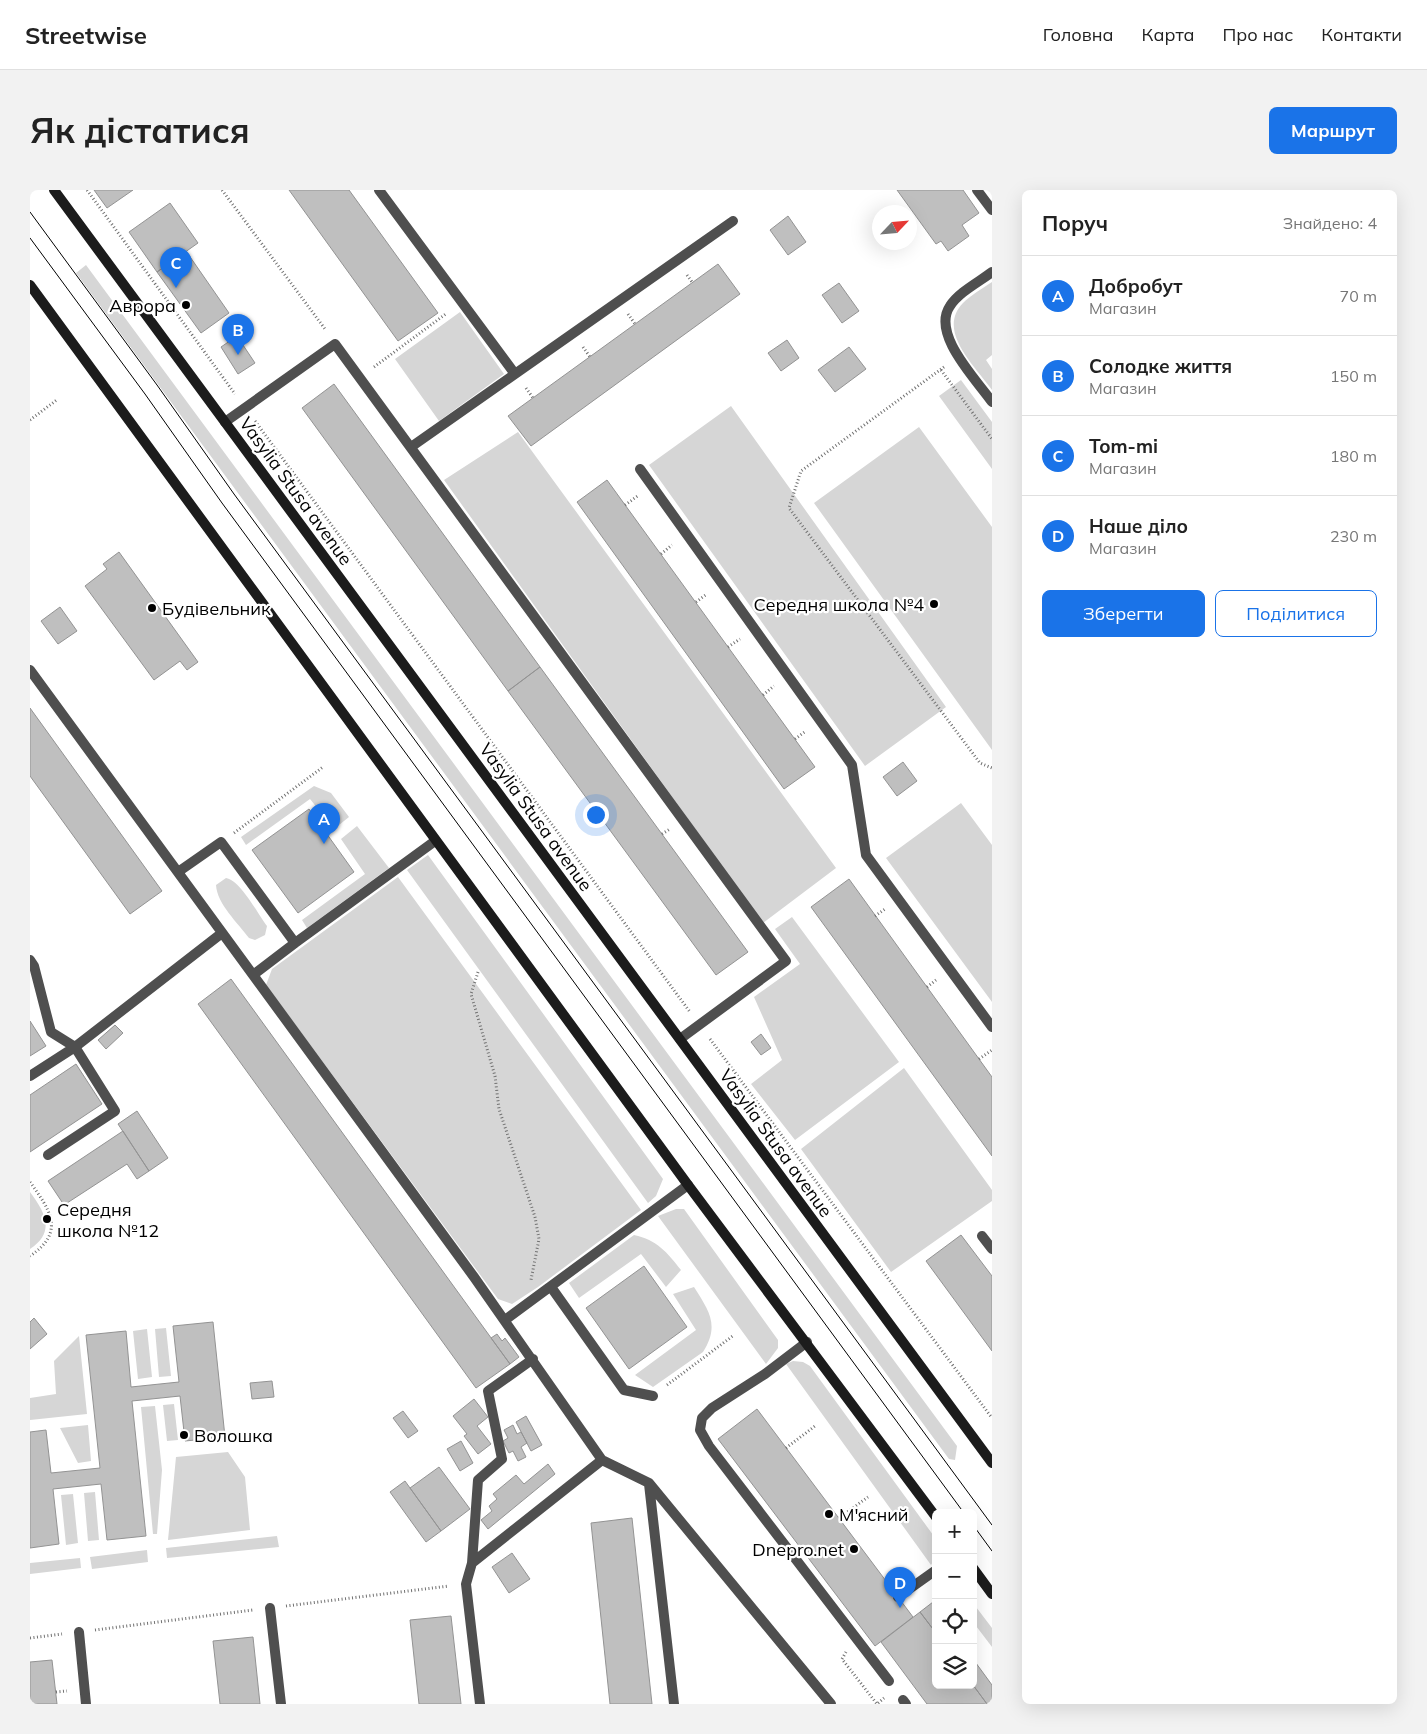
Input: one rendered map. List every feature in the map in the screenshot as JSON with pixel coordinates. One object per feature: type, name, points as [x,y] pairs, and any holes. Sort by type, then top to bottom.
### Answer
[{"type":"street","name":"Vasylia Stusa avenue","points":[[54,190],[992,1463]]},
{"type":"street","points":[[30,285],[688,1185],[932,1512]]},
{"type":"street","points":[[977,1573],[992,1594]]},
{"type":"lane","points":[[379,190],[515,374]]},
{"type":"lane","points":[[977,190],[992,210]]},
{"type":"lane","points":[[411,447],[732,221]]},
{"type":"lane","points":[[992,272],[958,297],[950,306],[945,323],[949,342],[992,402]]},
{"type":"lane","points":[[225,422],[336,344],[786,961],[680,1039]]},
{"type":"lane","points":[[640,469],[852,765],[866,855],[992,1028]]},
{"type":"lane","points":[[30,670],[505,1320],[602,1460],[649,1483],[831,1704]]},
{"type":"lane","points":[[253,975],[435,840]]},
{"type":"lane","points":[[178,872],[221,842],[295,943]]},
{"type":"lane","points":[[30,1076],[75,1047],[222,933]]},
{"type":"lane","points":[[30,960],[34,966],[51,1032],[75,1047],[115,1111],[48,1155]]},
{"type":"lane","points":[[505,1320],[688,1185]]},
{"type":"lane","points":[[982,1236],[992,1249]]},
{"type":"lane","points":[[551,1287],[624,1390],[653,1396]]},
{"type":"lane","points":[[807,1342],[765,1374],[712,1408],[702,1418],[700,1430],[709,1446],[855,1628],[889,1681]]},
{"type":"lane","points":[[480,1704],[466,1584],[472,1563],[478,1480],[502,1459],[488,1391],[533,1359]]},
{"type":"lane","points":[[472,1563],[602,1460]]},
{"type":"lane","points":[[649,1483],[674,1704]]},
{"type":"lane","points":[[898,1597],[932,1573]]},
{"type":"lane","points":[[270,1608],[281,1704]]},
{"type":"lane","points":[[79,1632],[86,1704]]},
{"type":"path","points":[[87,190],[245,408],[992,1418]]},
{"type":"path","points":[[222,190],[336,344]]},
{"type":"path","points":[[360,377],[462,303]]},
{"type":"path","points":[[992,439],[941,370],[801,471],[789,508],[980,762],[992,768]]},
{"type":"path","points":[[30,420],[58,399]]},
{"type":"path","points":[[221,842],[323,767]]},
{"type":"path","points":[[478,972],[471,994],[495,1076],[499,1109],[535,1217],[539,1239],[532,1266],[530,1284]]},
{"type":"path","points":[[979,1059],[992,1050]]},
{"type":"path","points":[[30,1182],[51,1214],[52,1227],[48,1240],[30,1256]]},
{"type":"path","points":[[653,1396],[734,1335]]},
{"type":"path","points":[[786,1448],[815,1426]]},
{"type":"path","points":[[839,1518],[868,1497]]},
{"type":"path","points":[[30,1638],[466,1584]]},
{"type":"path","points":[[842,1659],[877,1704]]},
{"type":"shaded area","points":[[86,265],[957,1446],[955,1460],[949,1459],[76,273]]},
{"type":"shaded area","points":[[992,282],[992,355],[986,360],[992,369],[992,390],[961,348],[956,337],[954,325],[956,314],[963,303]]},
{"type":"shaded area","points":[[460,312],[504,374],[439,421],[395,359]]},
{"type":"shaded area","points":[[961,380],[992,422],[992,469],[939,396]]},
{"type":"shaded area","points":[[731,406],[946,707],[865,766],[649,465]]},
{"type":"shaded area","points":[[919,427],[992,527],[992,750],[814,503]]},
{"type":"shaded area","points":[[518,432],[836,868],[763,923],[444,480]]},
{"type":"shaded area","points":[[314,786],[331,793],[349,817],[334,829],[310,799],[246,845],[241,837]]},
{"type":"shaded area","points":[[961,803],[992,845],[992,1002],[886,858]]},
{"type":"shaded area","points":[[357,826],[389,868],[307,928],[302,920],[365,874],[341,839]]},
{"type":"shaded area","points":[[428,855],[663,1179],[656,1196],[648,1203],[407,870]]},
{"type":"shaded area","points":[[398,877],[641,1210],[538,1287],[512,1304],[498,1299],[266,985],[272,969]]},
{"type":"shaded area","points":[[226,878],[243,891],[254,906],[267,926],[265,935],[255,940],[249,938],[224,906],[217,892],[216,885]]},
{"type":"shaded area","points":[[792,917],[899,1062],[795,1140],[751,1084],[782,1060],[754,997],[800,964],[775,929]]},
{"type":"shaded area","points":[[904,1068],[992,1190],[992,1201],[891,1272],[801,1149]]},
{"type":"shaded area","points":[[30,1192],[43,1214],[45,1229],[43,1236],[30,1249]]},
{"type":"shaded area","points":[[676,1209],[684,1209],[778,1340],[778,1348],[766,1364],[658,1216]]},
{"type":"shaded area","points":[[634,1235],[649,1240],[661,1248],[681,1270],[666,1287],[641,1254],[579,1298],[569,1283]]},
{"type":"shaded area","points":[[694,1287],[704,1303],[710,1318],[712,1326],[708,1342],[703,1352],[653,1387],[635,1375],[696,1330],[673,1294]]},
{"type":"shaded area","points":[[166,1328],[171,1376],[159,1377],[155,1329]]},
{"type":"shaded area","points":[[147,1329],[152,1377],[138,1379],[133,1331]]},
{"type":"shaded area","points":[[79,1336],[87,1414],[30,1420],[30,1398],[56,1394],[54,1361]]},
{"type":"shaded area","points":[[793,1361],[803,1362],[810,1366],[932,1534],[931,1565],[786,1364]]},
{"type":"shaded area","points":[[174,1404],[178,1440],[167,1441],[163,1405]]},
{"type":"shaded area","points":[[155,1406],[162,1470],[157,1534],[153,1534],[141,1407]]},
{"type":"shaded area","points":[[88,1425],[91,1461],[78,1463],[60,1428]]},
{"type":"shaded area","points":[[228,1452],[245,1477],[250,1530],[168,1540],[176,1457]]},
{"type":"shaded area","points":[[95,1492],[99,1540],[88,1541],[84,1493]]},
{"type":"shaded area","points":[[73,1494],[78,1543],[66,1545],[61,1495]]},
{"type":"shaded area","points":[[277,1536],[279,1547],[167,1558],[166,1548]]},
{"type":"shaded area","points":[[147,1550],[148,1562],[92,1569],[90,1557]]},
{"type":"shaded area","points":[[80,1558],[81,1568],[30,1574],[30,1563]]},
{"type":"shaded area","points":[[977,1608],[992,1628],[992,1647],[977,1627]]},
{"type":"building","points":[[94,190],[133,190],[107,208]]},
{"type":"building","points":[[289,190],[349,190],[438,313],[398,341]]},
{"type":"building","points":[[897,190],[963,190],[979,213],[962,225],[969,236],[948,251],[941,241],[936,244],[917,218],[917,205],[908,205]]},
{"type":"building","points":[[170,203],[198,243],[157,272],[129,232]]},
{"type":"building","points":[[788,216],[806,242],[788,255],[770,230]]},
{"type":"building","points":[[186,251],[229,313],[201,333],[157,272]]},
{"type":"building","points":[[718,264],[740,294],[531,446],[508,416]]},
{"type":"building","points":[[839,283],[859,311],[842,323],[822,295]]},
{"type":"building","points":[[237,336],[255,363],[238,374],[221,347]]},
{"type":"building","points":[[787,340],[799,358],[781,371],[768,353]]},
{"type":"building","points":[[849,347],[866,369],[835,392],[818,370]]},
{"type":"building","points":[[334,384],[540,667],[508,691],[302,408]]},
{"type":"building","points":[[607,480],[815,767],[784,789],[577,502]]},
{"type":"building","points":[[119,552],[198,662],[187,670],[180,661],[154,680],[85,586],[107,569],[103,564]]},
{"type":"building","points":[[60,607],[77,631],[58,644],[41,621]]},
{"type":"building","points":[[540,667],[748,952],[716,975],[508,691]]},
{"type":"building","points":[[30,708],[162,891],[130,914],[30,776]]},
{"type":"building","points":[[903,762],[917,781],[897,796],[883,777]]},
{"type":"building","points":[[309,809],[354,872],[298,913],[252,850]]},
{"type":"building","points":[[849,879],[992,1077],[992,1156],[811,907]]},
{"type":"building","points":[[231,979],[510,1364],[476,1388],[198,1004]]},
{"type":"building","points":[[30,1021],[46,1046],[30,1056]]},
{"type":"building","points":[[115,1025],[123,1033],[106,1049],[98,1040]]},
{"type":"building","points":[[761,1034],[771,1048],[761,1055],[751,1042]]},
{"type":"building","points":[[76,1064],[102,1104],[30,1152],[30,1095]]},
{"type":"building","points":[[137,1111],[168,1158],[149,1171],[118,1124]]},
{"type":"building","points":[[123,1131],[149,1171],[137,1179],[127,1164],[64,1205],[48,1181]]},
{"type":"building","points":[[961,1235],[992,1276],[992,1351],[926,1261]]},
{"type":"building","points":[[644,1266],[687,1327],[629,1369],[586,1308]]},
{"type":"building","points":[[34,1318],[47,1334],[30,1349],[30,1322]]},
{"type":"building","points":[[213,1322],[225,1437],[185,1441],[180,1396],[132,1401],[146,1536],[107,1540],[101,1484],[53,1489],[59,1544],[30,1548],[30,1432],[46,1430],[51,1473],[100,1468],[86,1335],[126,1331],[131,1387],[179,1382],[173,1326]]},
{"type":"building","points":[[497,1334],[502,1341],[505,1338],[519,1357],[510,1364],[491,1338]]},
{"type":"building","points":[[272,1381],[274,1397],[252,1399],[250,1383]]},
{"type":"building","points":[[474,1399],[488,1417],[477,1426],[491,1444],[478,1454],[464,1436],[467,1434],[453,1416]]},
{"type":"building","points":[[757,1409],[913,1617],[875,1646],[718,1439]]},
{"type":"building","points":[[403,1411],[418,1431],[408,1438],[393,1418]]},
{"type":"building","points":[[526,1416],[542,1445],[531,1451],[516,1422]]},
{"type":"building","points":[[513,1425],[517,1434],[521,1432],[527,1443],[521,1447],[526,1457],[518,1461],[513,1451],[509,1453],[503,1441],[508,1438],[504,1430]]},
{"type":"building","points":[[461,1441],[473,1463],[460,1471],[447,1449]]},
{"type":"building","points":[[548,1464],[555,1474],[488,1529],[481,1520],[492,1511],[489,1506],[497,1499],[493,1494],[516,1475],[524,1484]]},
{"type":"building","points":[[439,1467],[470,1509],[441,1531],[410,1488]]},
{"type":"building","points":[[405,1481],[441,1531],[426,1542],[390,1492]]},
{"type":"building","points":[[632,1518],[652,1704],[610,1704],[591,1523]]},
{"type":"building","points":[[512,1553],[530,1579],[509,1593],[492,1567]]},
{"type":"building","points":[[932,1603],[932,1628],[920,1612]]},
{"type":"building","points":[[920,1612],[932,1628],[932,1689],[976,1689],[987,1704],[927,1704],[881,1642]]},
{"type":"building","points":[[451,1616],[461,1704],[419,1704],[410,1620]]},
{"type":"building","points":[[253,1637],[260,1704],[220,1704],[213,1641]]},
{"type":"building","points":[[52,1660],[57,1704],[30,1704],[30,1662]]},
{"type":"building","points":[[977,1664],[992,1685],[992,1704],[987,1704],[976,1689]]},
{"type":"tram line","points":[[30,212],[234,494],[992,1525]]},
{"type":"tram line","points":[[30,238],[145,394],[222,503],[961,1509]]},
{"type":"tram line","points":[[977,1530],[992,1551]]},
{"type":"place","name":"Tom-mi","points":[[176,288]]},
{"type":"place","name":"Аврора","points":[[186,305]]},
{"type":"place","name":"Солодке життя","points":[[238,355]]},
{"type":"place","name":"Середня школа №4","points":[[934,604]]},
{"type":"place","name":"Будівельник","points":[[152,608]]},
{"type":"place","name":"Добробут","points":[[324,844]]},
{"type":"place","name":"Середня школа №12","points":[[47,1219]]},
{"type":"place","name":"Волошка","points":[[184,1435]]},
{"type":"place","name":"М'ясний","points":[[829,1514]]},
{"type":"place","name":"Dnepro.net","points":[[854,1549]]},
{"type":"place","name":"Наше діло","points":[[900,1608]]}]
